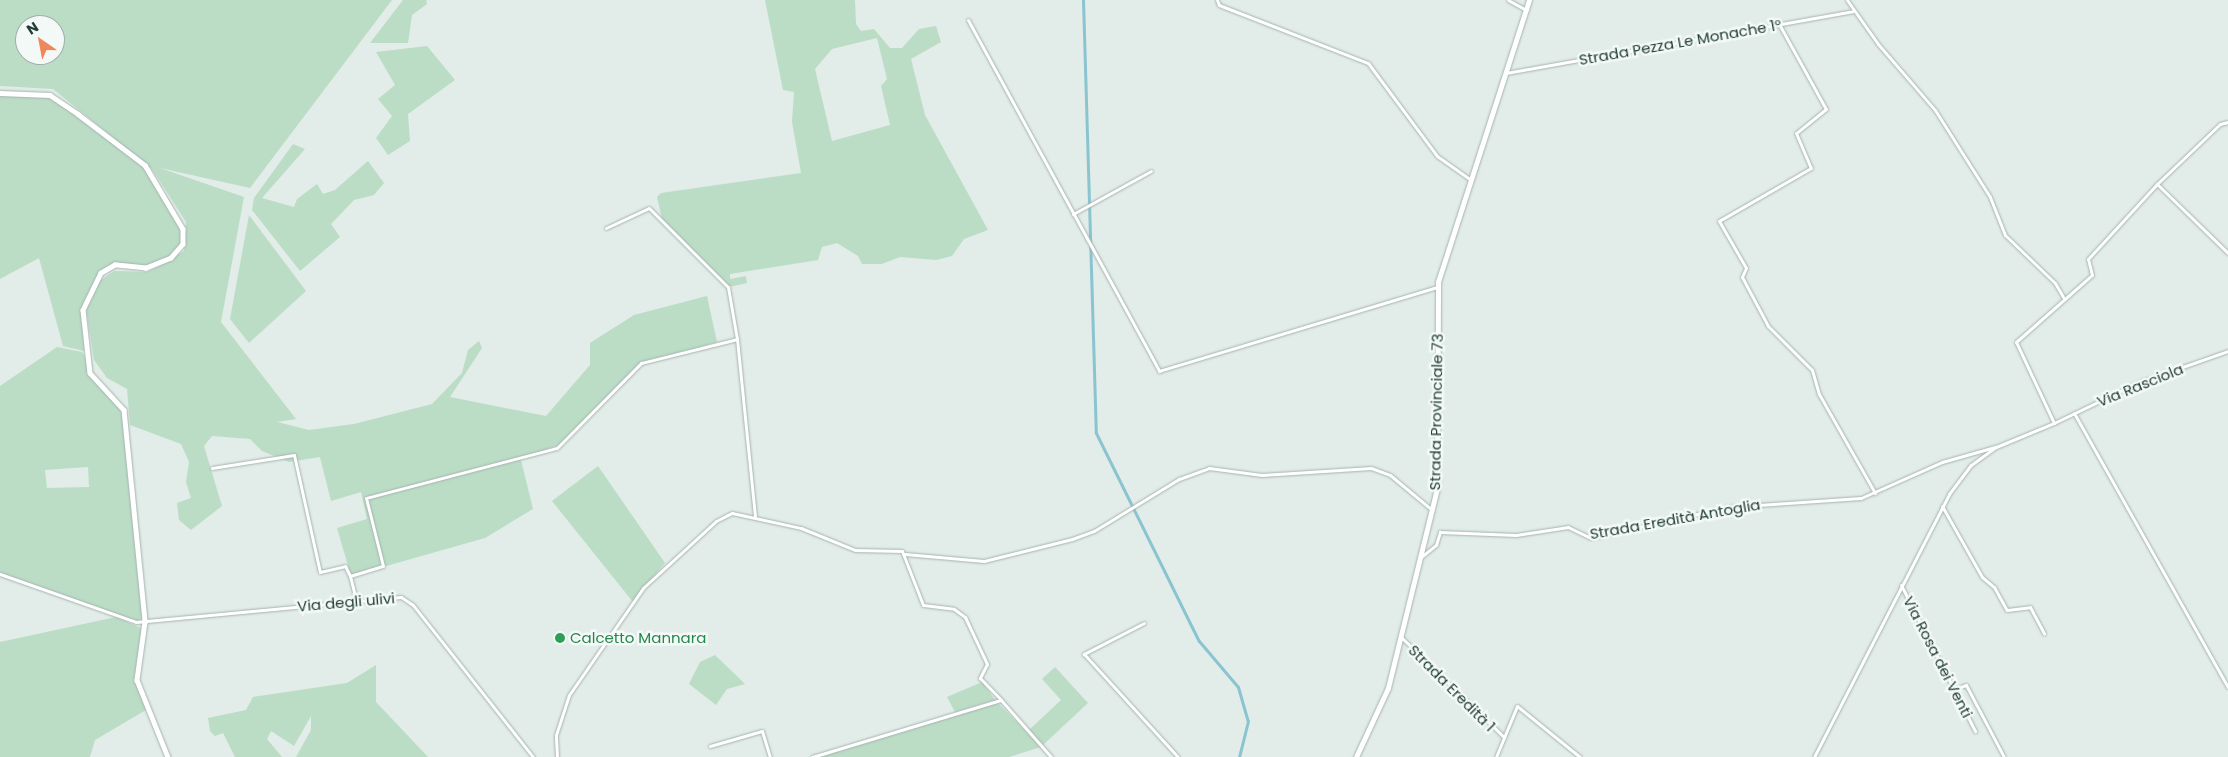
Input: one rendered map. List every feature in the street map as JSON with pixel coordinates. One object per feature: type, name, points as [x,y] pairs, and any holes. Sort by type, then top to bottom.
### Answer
[{"type":"main road","name":"Strada Provinciale 73","points":[[1356,757],[1384,702],[1437,490],[1437,287],[1529,0]]},
{"type":"main road","points":[[0,93],[50,95],[72,109],[144,165],[183,228],[183,244],[171,258],[146,268],[114,266],[101,273],[83,310],[90,373],[124,410],[144,622],[137,680],[168,757]]},
{"type":"street","points":[[1217,0],[1220,5],[1368,63],[1436,156],[1470,180]]},
{"type":"street","points":[[1508,0],[1526,11]]},
{"type":"street","points":[[1847,0],[1935,110],[1990,197],[2005,235],[2055,283],[2063,297]]},
{"type":"street","name":"Strada Pezza Le Monache 1°","points":[[1506,73],[1854,11]]},
{"type":"street","points":[[968,20],[1088,242],[1161,372],[1437,287]]},
{"type":"street","points":[[1779,24],[1826,109],[1796,133],[1811,168],[1719,221],[1746,268],[1742,277],[1768,326],[1812,370],[1822,401],[1875,493]]},
{"type":"street","points":[[2054,423],[2016,342],[2063,297],[2092,275],[2088,259],[2156,184],[2220,124],[2228,122]]},
{"type":"street","points":[[1073,214],[1151,171]]},
{"type":"street","points":[[2156,184],[2228,253]]},
{"type":"street","points":[[606,228],[650,208],[728,287],[737,339],[755,516]]},
{"type":"street","points":[[350,576],[383,566],[366,498],[557,448],[641,363],[737,339]]},
{"type":"street","name":"Via Rasciola","points":[[1996,447],[2054,423],[2137,383],[2228,351]]},
{"type":"street","points":[[2074,413],[2228,687]]},
{"type":"street","points":[[1814,757],[1942,506],[1971,465],[1996,447]]},
{"type":"street","name":"Strada Eredità Antoglia","points":[[1421,557],[1436,545],[1440,532],[1516,535],[1568,527],[1591,538],[1729,507],[1875,493],[1942,462],[1996,447]]},
{"type":"street","points":[[212,468],[294,455],[320,572],[345,566],[350,576],[356,600]]},
{"type":"street","points":[[557,757],[556,735],[569,694],[643,588],[725,514],[755,516],[855,550],[897,550],[905,554],[984,561],[1088,534],[1179,479],[1209,468],[1262,475],[1371,468],[1390,475],[1432,510]]},
{"type":"street","points":[[1942,506],[1982,577],[1994,587],[2007,610],[2030,607],[2044,633]]},
{"type":"street","points":[[905,554],[923,605],[954,609],[965,617],[987,664],[980,678],[1052,757]]},
{"type":"street","points":[[0,574],[144,622]]},
{"type":"street","name":"Via Rosa dei Venti","points":[[1901,584],[1945,665],[1954,690],[1975,731]]},
{"type":"street","name":"Via degli ulivi","points":[[144,622],[393,596],[408,601],[533,757]]},
{"type":"street","points":[[1144,623],[1084,654],[1178,757]]},
{"type":"street","name":"Strada Eredità 1","points":[[1401,637],[1504,737]]},
{"type":"street","points":[[1954,690],[1966,685],[2004,757]]},
{"type":"street","points":[[812,757],[1000,700]]},
{"type":"street","points":[[1496,757],[1517,706],[1580,757]]},
{"type":"street","points":[[710,746],[762,730],[770,757]]},
{"type":"green space","points":[[0,0],[392,0],[250,188],[160,168],[244,197],[221,322],[296,419],[277,422],[309,430],[354,424],[432,404],[462,373],[468,350],[479,341],[482,348],[450,397],[546,416],[590,365],[590,343],[634,315],[707,296],[717,342],[638,366],[560,444],[521,460],[533,509],[485,538],[351,576],[337,528],[367,519],[361,492],[331,501],[320,457],[289,462],[262,451],[250,439],[212,436],[204,446],[222,506],[191,530],[179,520],[177,503],[191,498],[186,482],[189,462],[181,444],[130,425],[127,389],[107,378],[94,360],[86,309],[99,281],[114,271],[148,272],[184,251],[186,222],[152,169],[53,89],[0,86]]},
{"type":"green space","points":[[403,0],[426,0],[427,4],[412,15],[408,43],[370,43]]},
{"type":"green space","points":[[765,0],[855,0],[856,24],[861,31],[874,29],[890,48],[902,48],[919,29],[936,26],[941,42],[911,59],[925,115],[988,230],[964,239],[952,256],[936,260],[900,257],[882,264],[862,264],[858,256],[837,243],[822,247],[818,260],[730,274],[730,279],[746,276],[747,283],[729,287],[662,219],[657,197],[661,193],[801,173],[792,122],[794,92],[783,90]],"holes":[[[877,38],[887,79],[881,86],[890,125],[832,141],[815,69],[832,49]]]},
{"type":"green space","points":[[427,46],[455,80],[408,114],[410,141],[388,155],[376,138],[392,116],[378,99],[395,85],[376,52]]},
{"type":"green space","points":[[0,94],[45,95],[65,105],[149,171],[179,221],[184,237],[178,251],[159,264],[138,268],[115,264],[101,271],[83,303],[84,351],[63,346],[39,258],[0,279]]},
{"type":"green space","points":[[293,144],[305,149],[262,198],[294,207],[297,199],[317,184],[323,194],[335,190],[368,161],[384,183],[374,195],[354,200],[331,224],[340,237],[300,271],[252,210],[254,198]]},
{"type":"green space","points":[[249,215],[306,291],[249,343],[230,319]]},
{"type":"green space","points":[[57,347],[82,352],[101,386],[122,406],[143,617],[138,621],[0,573],[0,386]],"holes":[[[88,467],[89,487],[47,488],[45,470]]]},
{"type":"green space","points":[[598,466],[665,563],[633,602],[552,501]]},
{"type":"green space","points":[[116,617],[141,628],[136,680],[146,710],[95,740],[90,757],[0,757],[0,642]]},
{"type":"green space","points":[[715,655],[745,684],[727,689],[716,705],[689,684],[700,662]]},
{"type":"green space","points":[[376,665],[376,702],[428,757],[296,757],[311,730],[311,716],[294,746],[271,731],[267,739],[282,757],[235,757],[223,733],[215,736],[210,731],[208,718],[246,710],[253,697],[347,683]]},
{"type":"green space","points":[[1055,667],[1088,703],[1043,745],[1029,730],[1061,700],[1042,679]]},
{"type":"green space","points":[[982,682],[995,700],[955,712],[947,697]]},
{"type":"green space","points":[[998,703],[1041,747],[1009,757],[815,757]]},
{"type":"waterway","points":[[1083,0],[1096,433],[1199,641],[1238,687],[1248,721],[1239,757]]},
{"type":"place","name":"Calcetto Mannara","points":[[560,638]]}]
